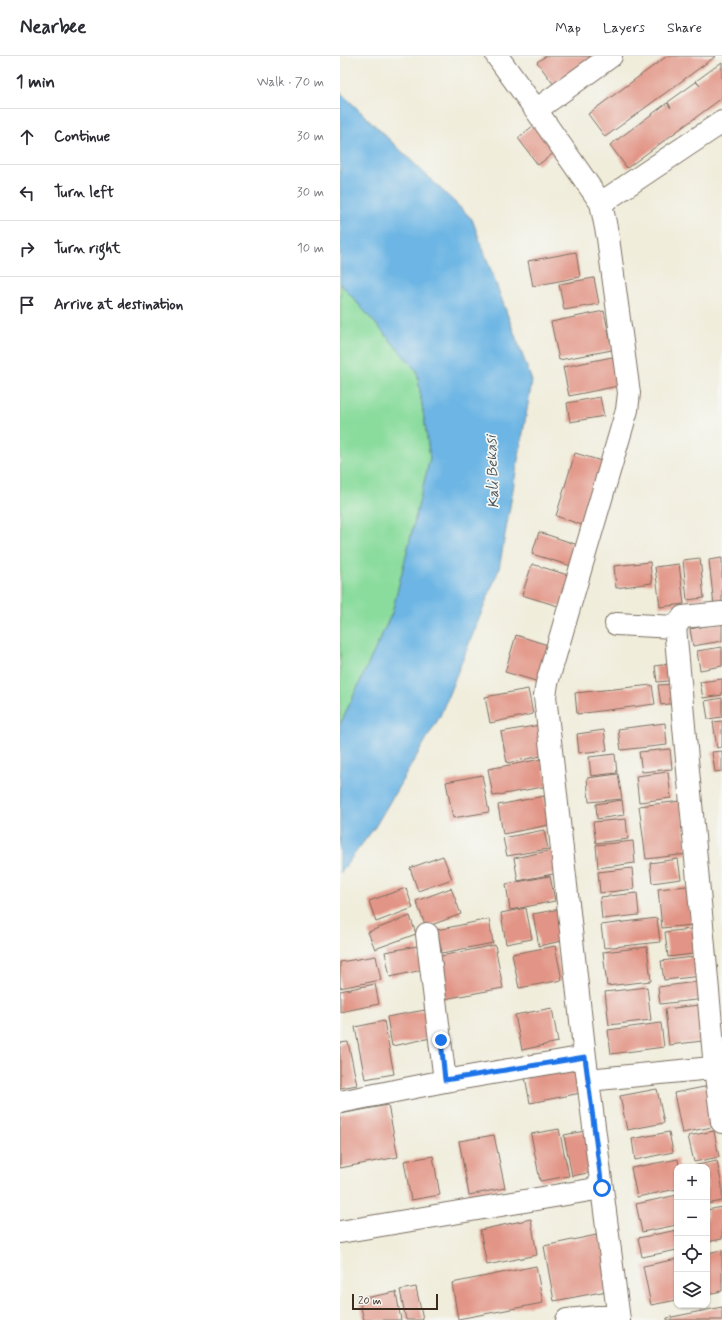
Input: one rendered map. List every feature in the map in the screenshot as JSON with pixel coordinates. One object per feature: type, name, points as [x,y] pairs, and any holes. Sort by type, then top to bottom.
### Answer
[{"type":"street","points":[[497,56],[601,203],[608,238],[629,393],[628,410],[547,683],[546,696],[585,1057],[618,1317],[567,1320]]},
{"type":"street","points":[[536,110],[611,56]]},
{"type":"street","points":[[601,203],[722,122]]},
{"type":"street","points":[[722,613],[683,617],[674,627],[718,1068],[722,1122]]},
{"type":"street","points":[[616,624],[674,627]]},
{"type":"street","points":[[427,934],[445,1080]]},
{"type":"street","points":[[340,1102],[445,1080],[585,1057]]},
{"type":"street","points":[[588,1080],[718,1068]]},
{"type":"street","points":[[340,1232],[602,1188]]},
{"type":"green space","points":[[340,283],[417,371],[430,458],[392,613],[340,725]]},
{"type":"water","name":"Kali Bekasi","points":[[340,92],[472,219],[532,381],[499,569],[440,716],[375,827],[340,873],[340,725],[392,613],[430,458],[417,371],[340,283]]},
{"type":"building","points":[[546,56],[594,56],[554,85],[537,62]]},
{"type":"building","points":[[667,56],[716,56],[605,137],[588,114]]},
{"type":"building","points":[[722,62],[722,98],[627,168],[610,145],[667,103],[671,108],[668,102],[696,82],[700,86],[696,81]]},
{"type":"building","points":[[534,125],[555,152],[538,165],[518,138]]},
{"type":"building","points":[[576,252],[580,277],[533,286],[528,261]]},
{"type":"building","points":[[594,278],[599,304],[564,310],[559,284]]},
{"type":"building","points":[[604,311],[612,350],[559,360],[551,322]]},
{"type":"building","points":[[617,356],[623,385],[569,396],[563,367]]},
{"type":"building","points":[[600,397],[604,416],[570,422],[567,403]]},
{"type":"building","points":[[575,453],[608,463],[588,527],[556,516]]},
{"type":"building","points":[[539,532],[578,545],[571,566],[532,554]]},
{"type":"building","points":[[700,558],[704,598],[687,600],[683,560]]},
{"type":"building","points":[[722,558],[722,605],[714,606],[709,560]]},
{"type":"building","points":[[650,562],[652,583],[616,588],[614,566]]},
{"type":"building","points":[[532,564],[571,576],[561,607],[522,595]]},
{"type":"building","points":[[679,564],[684,604],[660,607],[655,567]]},
{"type":"building","points":[[722,623],[722,641],[693,646],[690,629]]},
{"type":"building","points":[[516,635],[557,648],[546,684],[505,672]]},
{"type":"building","points":[[722,647],[722,666],[700,670],[697,651]]},
{"type":"building","points":[[676,663],[678,680],[657,682],[655,666]]},
{"type":"building","points":[[722,679],[722,695],[703,698],[700,682]]},
{"type":"building","points":[[675,684],[677,703],[661,705],[658,685]]},
{"type":"building","points":[[652,685],[655,704],[577,714],[575,693]]},
{"type":"building","points":[[528,689],[533,714],[490,723],[485,697]]},
{"type":"building","points":[[722,698],[722,717],[708,719],[705,701]]},
{"type":"building","points":[[722,721],[722,747],[717,748],[713,722]]},
{"type":"building","points":[[665,723],[667,745],[621,750],[618,729]]},
{"type":"building","points":[[545,724],[551,754],[507,763],[501,732]]},
{"type":"building","points":[[604,730],[607,750],[579,753],[577,734]]},
{"type":"building","points":[[670,749],[672,769],[642,772],[639,752]]},
{"type":"building","points":[[722,751],[722,771],[715,772],[712,752]]},
{"type":"building","points":[[615,754],[617,773],[591,776],[589,757]]},
{"type":"building","points":[[542,759],[548,786],[493,796],[488,769]]},
{"type":"building","points":[[668,772],[671,798],[639,802],[636,776]]},
{"type":"building","points":[[618,774],[622,799],[589,802],[587,778]]},
{"type":"building","points":[[482,775],[489,812],[453,818],[446,782]]},
{"type":"building","points":[[544,796],[549,825],[503,834],[498,805]]},
{"type":"building","points":[[622,800],[624,815],[597,819],[596,804]]},
{"type":"building","points":[[681,801],[687,854],[646,859],[639,806]]},
{"type":"building","points":[[626,819],[628,839],[596,843],[593,822]]},
{"type":"building","points":[[544,830],[548,849],[507,856],[503,838]]},
{"type":"building","points":[[633,841],[635,863],[598,868],[596,845]]},
{"type":"building","points":[[553,850],[558,873],[518,881],[514,858]]},
{"type":"building","points":[[443,856],[452,879],[418,891],[410,868]]},
{"type":"building","points":[[678,859],[681,879],[652,883],[650,863]]},
{"type":"building","points":[[632,868],[634,889],[600,893],[598,872]]},
{"type":"building","points":[[550,876],[555,901],[510,910],[506,884]]},
{"type":"building","points":[[687,886],[692,925],[662,928],[658,889]]},
{"type":"building","points":[[406,888],[413,908],[376,922],[369,901]]},
{"type":"building","points":[[451,888],[461,914],[426,927],[416,901]]},
{"type":"building","points":[[637,893],[639,915],[602,919],[600,897]]},
{"type":"building","points":[[526,908],[532,939],[506,944],[501,913]]},
{"type":"building","points":[[560,909],[566,940],[539,946],[533,914]]},
{"type":"building","points":[[410,916],[416,934],[375,949],[368,932]]},
{"type":"building","points":[[657,918],[660,942],[604,948],[601,925]]},
{"type":"building","points":[[489,919],[493,943],[442,953],[437,930]]},
{"type":"building","points":[[699,928],[702,953],[668,957],[665,932]]},
{"type":"building","points":[[495,945],[503,988],[444,999],[436,957]]},
{"type":"building","points":[[417,946],[422,970],[390,977],[385,952]]},
{"type":"building","points":[[555,946],[562,980],[519,988],[512,954]]},
{"type":"building","points":[[647,947],[651,981],[607,986],[603,952]]},
{"type":"building","points":[[376,956],[381,980],[340,988],[340,962]]},
{"type":"building","points":[[701,956],[703,976],[664,980],[661,961]]},
{"type":"building","points":[[703,981],[705,999],[660,1004],[658,987]]},
{"type":"building","points":[[375,984],[379,1004],[340,1012],[340,991]]},
{"type":"building","points":[[647,987],[651,1020],[609,1025],[605,992]]},
{"type":"building","points":[[707,1004],[711,1040],[669,1045],[665,1009]]},
{"type":"building","points":[[552,1008],[558,1042],[522,1050],[515,1015]]},
{"type":"building","points":[[425,1010],[431,1038],[392,1046],[387,1017]]},
{"type":"building","points":[[384,1021],[394,1074],[365,1079],[355,1027]]},
{"type":"building","points":[[661,1023],[664,1047],[611,1054],[608,1030]]},
{"type":"building","points":[[348,1042],[357,1085],[340,1088],[340,1043]]},
{"type":"building","points":[[580,1062],[586,1092],[530,1103],[524,1072]]},
{"type":"building","points":[[714,1085],[722,1125],[682,1133],[674,1093]]},
{"type":"building","points":[[657,1089],[664,1123],[627,1130],[620,1096]]},
{"type":"building","points":[[388,1105],[398,1157],[340,1168],[340,1114]]},
{"type":"building","points":[[559,1129],[569,1176],[540,1181],[531,1134]]},
{"type":"building","points":[[590,1130],[598,1171],[572,1176],[564,1135]]},
{"type":"building","points":[[714,1131],[719,1157],[694,1162],[688,1136]]},
{"type":"building","points":[[669,1132],[673,1152],[635,1160],[632,1139]]},
{"type":"building","points":[[494,1135],[505,1188],[469,1195],[459,1141]]},
{"type":"building","points":[[433,1156],[440,1195],[411,1200],[404,1161]]},
{"type":"building","points":[[678,1159],[679,1164],[674,1164],[674,1190],[637,1197],[631,1168]]},
{"type":"building","points":[[717,1161],[722,1186],[722,1201],[710,1203],[710,1164],[702,1164]]},
{"type":"building","points":[[674,1196],[674,1226],[642,1232],[636,1204]]},
{"type":"building","points":[[722,1207],[722,1239],[710,1241],[710,1236],[710,1209]]},
{"type":"building","points":[[531,1219],[537,1255],[487,1265],[480,1230]]},
{"type":"building","points":[[674,1231],[674,1251],[642,1257],[638,1238]]},
{"type":"building","points":[[601,1234],[612,1290],[554,1301],[544,1246]]},
{"type":"building","points":[[722,1250],[722,1291],[710,1293],[710,1272],[710,1252]]},
{"type":"building","points":[[674,1260],[674,1301],[651,1305],[643,1266]]},
{"type":"building","points":[[536,1266],[543,1303],[458,1319],[452,1283]]},
{"type":"building","points":[[416,1287],[423,1320],[406,1320],[400,1290]]},
{"type":"building","points":[[396,1292],[401,1320],[364,1320],[359,1299]]},
{"type":"building","points":[[722,1307],[722,1320],[667,1320],[667,1318]]},
{"type":"route","points":[[441,1040],[445,1080],[585,1057],[602,1188]]}]
